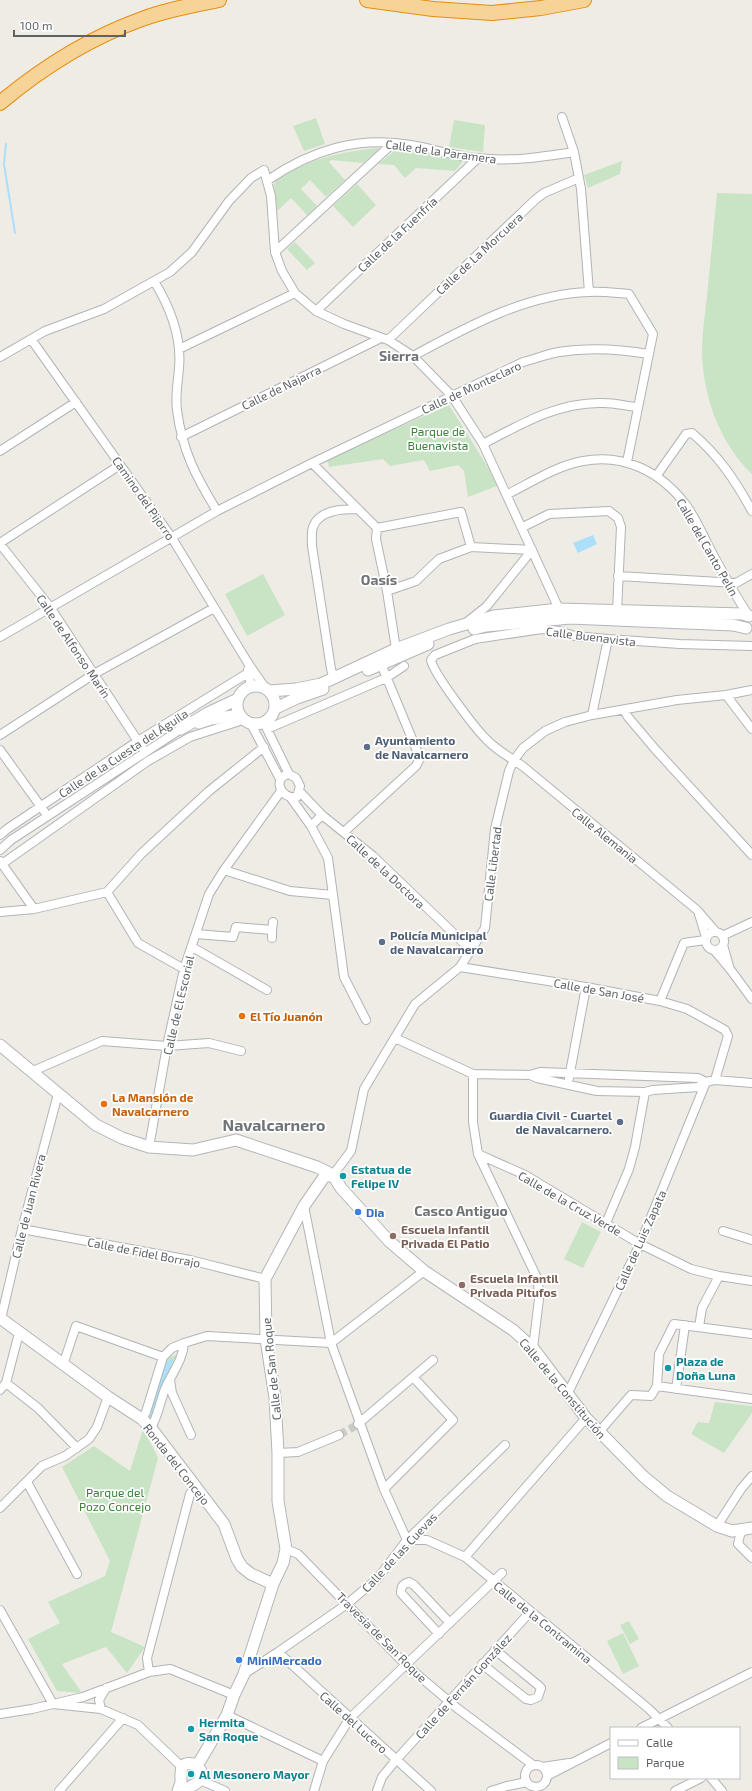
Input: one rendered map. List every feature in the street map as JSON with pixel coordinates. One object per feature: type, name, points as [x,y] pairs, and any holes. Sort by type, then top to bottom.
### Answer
[{"type":"highway","points":[[0,103],[26,81],[63,56],[104,35],[142,19],[184,7],[219,0]]},
{"type":"highway","points":[[367,0],[432,9],[492,13],[541,8],[584,0]]},
{"type":"street","points":[[562,117],[574,152],[581,190],[589,292]]},
{"type":"street","name":"Calle de la Paramera","points":[[268,180],[298,162],[333,147],[365,143],[393,143],[478,158],[520,159],[574,152]]},
{"type":"street","points":[[275,252],[393,143]]},
{"type":"street","name":"Calle de la Fuenfría","points":[[316,310],[478,158]]},
{"type":"street","points":[[0,357],[51,329],[104,310],[170,272],[192,252],[229,201],[251,178],[264,170],[268,180],[271,196],[275,252],[282,271],[294,292],[316,310],[344,324],[384,339],[413,356],[452,396],[484,444],[559,609]]},
{"type":"street","name":"Calle de La Morcuera","points":[[384,339],[536,199],[544,193],[579,178]]},
{"type":"street","points":[[154,281],[167,301],[175,326],[179,349],[177,408],[181,437],[200,483],[218,511]]},
{"type":"street","points":[[179,349],[294,292]]},
{"type":"street","points":[[413,356],[469,326],[523,304],[558,296],[589,292],[629,294],[653,331],[627,462]]},
{"type":"street","name":"Camino del Pijorro","points":[[31,339],[172,538],[248,663],[268,690]]},
{"type":"street","name":"Calle de Najarra","points":[[181,437],[384,339]]},
{"type":"street","name":"Calle de Monteclaro","points":[[0,637],[218,511],[312,463],[523,362],[558,352],[594,348],[621,349],[649,354]]},
{"type":"street","points":[[0,451],[76,402]]},
{"type":"street","points":[[484,444],[537,416],[572,406],[604,403],[637,407]]},
{"type":"street","points":[[657,475],[686,434],[692,433],[714,452],[730,473],[752,511]]},
{"type":"street","name":"Calle del Canto Pelín","points":[[508,494],[561,468],[582,461],[604,459],[627,462],[642,467],[657,475],[675,491],[687,506],[727,581],[750,614]]},
{"type":"street","points":[[312,463],[377,528]]},
{"type":"street","points":[[0,543],[120,464]]},
{"type":"street","points":[[334,679],[331,669],[312,546],[313,529],[316,521],[324,515],[340,509],[358,509]]},
{"type":"street","points":[[523,527],[549,514],[609,511],[618,518],[621,527],[617,611]]},
{"type":"street","points":[[377,528],[461,512],[471,547]]},
{"type":"street","points":[[377,528],[376,539],[387,591],[396,649]]},
{"type":"street","name":"Calle de Alfonso Marín","points":[[0,543],[50,607],[145,752]]},
{"type":"street","points":[[387,591],[416,581],[439,559],[471,547],[532,550]]},
{"type":"street","points":[[465,624],[487,606],[532,550]]},
{"type":"street","points":[[618,576],[736,582],[752,574]]},
{"type":"street","points":[[0,735],[94,674],[214,608]]},
{"type":"street","name":"Calle Buenavista","points":[[268,690],[296,689],[321,684],[396,649],[465,624],[494,616],[559,609],[750,614]]},
{"type":"street","name":"Calle Buenavista","points":[[486,626],[497,620],[554,613],[559,609]]},
{"type":"street","points":[[749,631],[746,622],[750,614]]},
{"type":"street","name":"Calle Buenavista","points":[[276,708],[452,634],[486,626],[570,618],[733,625],[749,631]]},
{"type":"street","name":"Calle Buenavista","points":[[435,655],[475,639],[542,629],[559,631],[575,636],[608,639],[680,644],[752,646]]},
{"type":"street","points":[[592,715],[608,639]]},
{"type":"street","name":"Calle Alemania","points":[[435,655],[432,663],[442,680],[481,734],[697,910],[719,934]]},
{"type":"street","points":[[248,663],[248,673],[251,687]]},
{"type":"street","points":[[344,832],[416,766],[420,758],[381,664]]},
{"type":"street","points":[[245,720],[267,726],[386,678],[404,666]]},
{"type":"street","name":"Calle de la Cuesta del Águila","points":[[0,835],[138,742],[248,673]]},
{"type":"street","points":[[258,686],[268,690],[275,699],[276,708],[267,726],[289,774],[296,778],[300,786],[300,792],[297,797],[291,798],[285,796],[281,791],[280,779],[264,747],[237,708],[238,699],[241,693],[251,687],[258,686]]},
{"type":"street","name":"Calle Libertad","points":[[333,1175],[351,1151],[364,1089],[414,1004],[460,968],[485,928],[495,829],[509,771],[514,760],[523,748],[545,731],[565,722],[592,715],[677,700],[726,695],[752,690]]},
{"type":"street","points":[[726,695],[752,729]]},
{"type":"street","name":"Calle de la Cuesta del Águila","points":[[1,863],[148,761],[208,712],[238,699]]},
{"type":"street","points":[[624,710],[628,717],[651,744],[752,855]]},
{"type":"street","name":"Calle de la Cuesta del Águila","points":[[0,850],[11,840],[47,815],[145,752],[212,719],[245,720]]},
{"type":"street","points":[[0,912],[34,909],[107,892],[141,854],[197,802],[264,747]]},
{"type":"street","points":[[0,750],[47,815]]},
{"type":"street","name":"Calle de la Cuesta del Águila","points":[[123,766],[128,774]]},
{"type":"street","points":[[280,779],[284,775],[289,774]]},
{"type":"street","name":"Calle de la Cuesta del Águila","points":[[88,789],[94,798]]},
{"type":"street","name":"Calle de El Escorial","points":[[149,1147],[184,969],[209,894],[224,870],[281,791]]},
{"type":"street","name":"Calle de la Doctora","points":[[300,792],[322,815],[373,856],[472,951]]},
{"type":"street","points":[[291,798],[311,826],[328,858],[344,977],[366,1020]]},
{"type":"street","name":"Calle de la Cuesta del Águila","points":[[62,806],[69,816]]},
{"type":"street","points":[[311,826],[322,815]]},
{"type":"street","points":[[1,863],[34,909]]},
{"type":"street","points":[[224,870],[290,891],[333,895]]},
{"type":"street","points":[[107,892],[138,942],[184,969]]},
{"type":"street","points":[[697,910],[706,938],[706,945],[714,950],[752,999]]},
{"type":"street","points":[[660,1001],[684,943],[706,938],[710,932],[719,934],[752,922]]},
{"type":"street","points":[[196,934],[234,937],[236,927],[272,930]]},
{"type":"street","points":[[719,934],[724,940],[723,945],[730,969]]},
{"type":"street","points":[[714,950],[720,949],[723,945]]},
{"type":"street","points":[[192,947],[267,990]]},
{"type":"street","name":"Calle de San José","points":[[460,968],[586,987],[660,1001],[687,1009],[725,1030],[728,1036],[715,1080]]},
{"type":"street","points":[[568,1086],[586,987]]},
{"type":"street","points":[[395,1038],[473,1074],[530,1075],[540,1072],[698,1078],[706,1082]]},
{"type":"street","points":[[33,1071],[102,1041],[168,1046],[209,1043],[242,1051]]},
{"type":"street","points":[[0,1045],[96,1125],[122,1138],[149,1147],[192,1150],[236,1140],[317,1167],[333,1175]]},
{"type":"street","points":[[473,1074],[473,1122],[478,1154],[538,1280],[539,1299],[533,1348]]},
{"type":"street","points":[[530,1075],[568,1086],[597,1091],[649,1091],[698,1088],[706,1082],[715,1080],[752,1083]]},
{"type":"street","points":[[606,1223],[629,1169],[653,1077]]},
{"type":"street","name":"Calle de Luis Zapata","points":[[567,1395],[640,1244],[706,1082]]},
{"type":"street","name":"Calle de Juan Rivera","points":[[0,1319],[58,1094]]},
{"type":"street","name":"Calle de la Cruz Verde","points":[[478,1154],[525,1175],[640,1244],[691,1269],[752,1282]]},
{"type":"street","name":"Calle de San Roque","points":[[197,1766],[227,1715],[244,1674],[274,1584],[283,1564],[286,1549],[278,1501],[278,1453],[275,1398],[266,1339],[265,1279],[304,1206],[324,1177],[333,1175]]},
{"type":"street","name":"Calle de la Constitución","points":[[333,1175],[341,1188],[389,1241],[424,1271],[514,1330],[533,1348],[567,1395],[586,1418],[644,1476],[667,1496],[717,1526],[732,1531],[748,1529]]},
{"type":"street","points":[[304,1206],[331,1343],[359,1424],[384,1489],[408,1540]]},
{"type":"street","name":"Calle de Fidel Borrajo","points":[[22,1229],[190,1260],[265,1279]]},
{"type":"street","points":[[723,1231],[752,1240]]},
{"type":"street","points":[[142,1420],[146,1412],[163,1357],[172,1348],[207,1336],[331,1343],[424,1271]]},
{"type":"street","points":[[699,1327],[702,1308],[719,1276]]},
{"type":"street","name":"Ronda del Concejo","points":[[0,1319],[142,1420],[151,1428],[196,1485],[224,1524],[237,1559],[242,1567],[251,1574],[274,1584]]},
{"type":"street","points":[[599,1432],[631,1395],[651,1396],[657,1386],[660,1354],[674,1324],[752,1334]]},
{"type":"street","points":[[676,1389],[685,1325]]},
{"type":"street","points":[[63,1365],[76,1326],[163,1357]]},
{"type":"street","points":[[0,1390],[6,1383],[18,1333]]},
{"type":"street","points":[[151,1428],[156,1419],[170,1380],[183,1354],[184,1343]]},
{"type":"street","points":[[359,1424],[433,1360]]},
{"type":"street","points":[[384,1489],[453,1420],[413,1377]]},
{"type":"street","points":[[170,1380],[172,1393],[191,1435]]},
{"type":"street","points":[[6,1383],[38,1408],[77,1448]]},
{"type":"street","points":[[657,1386],[752,1399]]},
{"type":"street","points":[[1,1504],[27,1482],[42,1466],[57,1461],[88,1439],[97,1427],[108,1397]]},
{"type":"street","points":[[465,1557],[586,1418]]},
{"type":"street","points":[[278,1453],[298,1452],[339,1435]]},
{"type":"street","name":"Calle de las Cuevas","points":[[244,1674],[347,1604],[378,1578],[408,1540],[505,1445]]},
{"type":"street","points":[[717,1526],[752,1476]]},
{"type":"street","points":[[27,1482],[77,1574]]},
{"type":"street","points":[[149,1672],[147,1658],[190,1494],[196,1485]]},
{"type":"street","points":[[748,1529],[740,1535],[738,1544],[752,1558]]},
{"type":"street","name":"Calle de la Contramina","points":[[408,1540],[427,1540],[465,1557],[660,1719],[667,1727]]},
{"type":"street","name":"Travesía de San Roque","points":[[286,1549],[298,1554],[406,1665],[449,1701],[533,1765]]},
{"type":"street","points":[[314,1791],[324,1761],[350,1718],[502,1573]]},
{"type":"street","points":[[439,1634],[402,1593],[401,1588],[404,1584],[409,1582],[414,1585],[450,1623]]},
{"type":"street","points":[[0,1610],[53,1704]]},
{"type":"street","name":"Calle de Fernán González","points":[[377,1791],[382,1777],[396,1760],[530,1612]]},
{"type":"street","points":[[482,1664],[526,1699],[531,1700],[538,1697],[541,1688],[538,1684],[495,1650]]},
{"type":"street","name":"Calle del Lucero","points":[[278,1652],[431,1791]]},
{"type":"street","points":[[0,1714],[32,1709],[83,1697],[149,1672],[170,1669],[234,1695]]},
{"type":"street","points":[[643,1727],[752,1672]]},
{"type":"street","points":[[101,1709],[99,1700],[106,1688]]},
{"type":"street","points":[[53,1704],[101,1709],[138,1725],[182,1767]]},
{"type":"street","points":[[227,1715],[324,1761]]},
{"type":"street","points":[[59,1791],[123,1718]]},
{"type":"street","points":[[547,1776],[610,1744]]},
{"type":"street","name":"Travesía de San Roque","points":[[517,1754],[525,1764],[526,1776]]},
{"type":"street","points":[[491,1791],[507,1786],[526,1776],[533,1765],[543,1767],[572,1763]]},
{"type":"street","points":[[188,1764],[197,1766],[201,1771],[187,1786],[180,1774],[182,1767],[188,1764]]},
{"type":"street","points":[[526,1776],[536,1789],[546,1787],[547,1776],[543,1767]]},
{"type":"street","points":[[675,1791],[699,1779]]},
{"type":"street","points":[[712,1779],[722,1791]]},
{"type":"street","points":[[187,1786],[225,1791]]},
{"type":"green space","points":[[316,118],[325,144],[304,151],[293,126]]},
{"type":"green space","points":[[454,120],[485,125],[483,152],[449,147]]},
{"type":"green space","points":[[379,149],[363,163],[331,160],[329,162],[345,180],[326,197],[310,180],[301,189],[317,206],[307,215],[291,198],[277,211],[274,184],[282,176],[299,167],[320,159],[343,153]]},
{"type":"green space","points":[[397,149],[408,149],[463,161],[455,171],[416,168],[405,178],[394,165],[378,164]]},
{"type":"green space","points":[[622,161],[620,174],[588,188],[584,175]]},
{"type":"green space","points":[[357,184],[376,205],[353,227],[333,206]]},
{"type":"green space","points":[[717,193],[752,194],[752,474],[741,462],[722,434],[710,402],[703,369],[703,336]]},
{"type":"green space","points":[[295,242],[315,263],[307,270],[287,249]]},
{"type":"green space","name":"Parque de Buenavista","points":[[449,405],[489,469],[497,486],[468,497],[464,471],[458,465],[430,471],[424,460],[390,466],[383,459],[329,467],[327,459]]},
{"type":"green space","points":[[263,574],[285,615],[247,636],[225,594]]},
{"type":"green space","points":[[582,1222],[601,1232],[583,1268],[564,1259]]},
{"type":"green space","name":"Parque del Pozo Concejo","points":[[179,1354],[147,1436],[158,1458],[111,1632],[145,1647],[127,1673],[106,1647],[62,1664],[82,1693],[57,1691],[28,1639],[60,1623],[48,1602],[105,1576],[110,1561],[62,1467],[94,1446],[130,1471],[166,1358]]},
{"type":"green space","points":[[715,1402],[752,1406],[752,1413],[724,1453],[691,1434],[698,1422],[709,1423]]},
{"type":"green space","points":[[629,1621],[639,1639],[630,1644],[620,1625]]},
{"type":"green space","points":[[623,1633],[639,1666],[623,1674],[607,1641]]},
{"type":"water","points":[[593,535],[597,544],[578,553],[573,543]]},
{"type":"water","points":[[172,1359],[173,1360],[152,1415],[151,1412],[166,1362]]},
{"type":"waterway","points":[[6,144],[4,164],[15,233]]},
{"type":"tunnel","points":[[339,1435],[357,1425]]},
{"type":"place","name":"Ayuntamiento de Navalcarnero","points":[[367,747]]},
{"type":"place","name":"Policía Municipal de Navalcarnero","points":[[382,942]]},
{"type":"place","name":"El Tío Juanón","points":[[242,1016]]},
{"type":"place","name":"La Mansión de Navalcarnero","points":[[104,1104]]},
{"type":"place","name":"Guardia Civil - Cuartel de Navalcarnero.","points":[[620,1122]]},
{"type":"place","name":"Estatua de Felipe IV","points":[[343,1176]]},
{"type":"place","name":"Dia","points":[[358,1212]]},
{"type":"place","name":"Escuela Infantil Privada El Patio","points":[[393,1236]]},
{"type":"place","name":"Escuela Infantil Privada Pitufos","points":[[462,1285]]},
{"type":"place","name":"Plaza de Doña Luna","points":[[668,1368]]},
{"type":"place","name":"MiniMercado","points":[[239,1660]]},
{"type":"place","name":"Hermita San Roque","points":[[191,1729]]},
{"type":"place","name":"Al Mesonero Mayor","points":[[191,1774]]},
{"type":"district","name":"Sierra","points":[[399,355]]},
{"type":"district","name":"Oasís","points":[[379,579]]},
{"type":"district","name":"Navalcarnero","points":[[274,1124]]},
{"type":"district","name":"Casco Antiguo","points":[[461,1210]]}]
